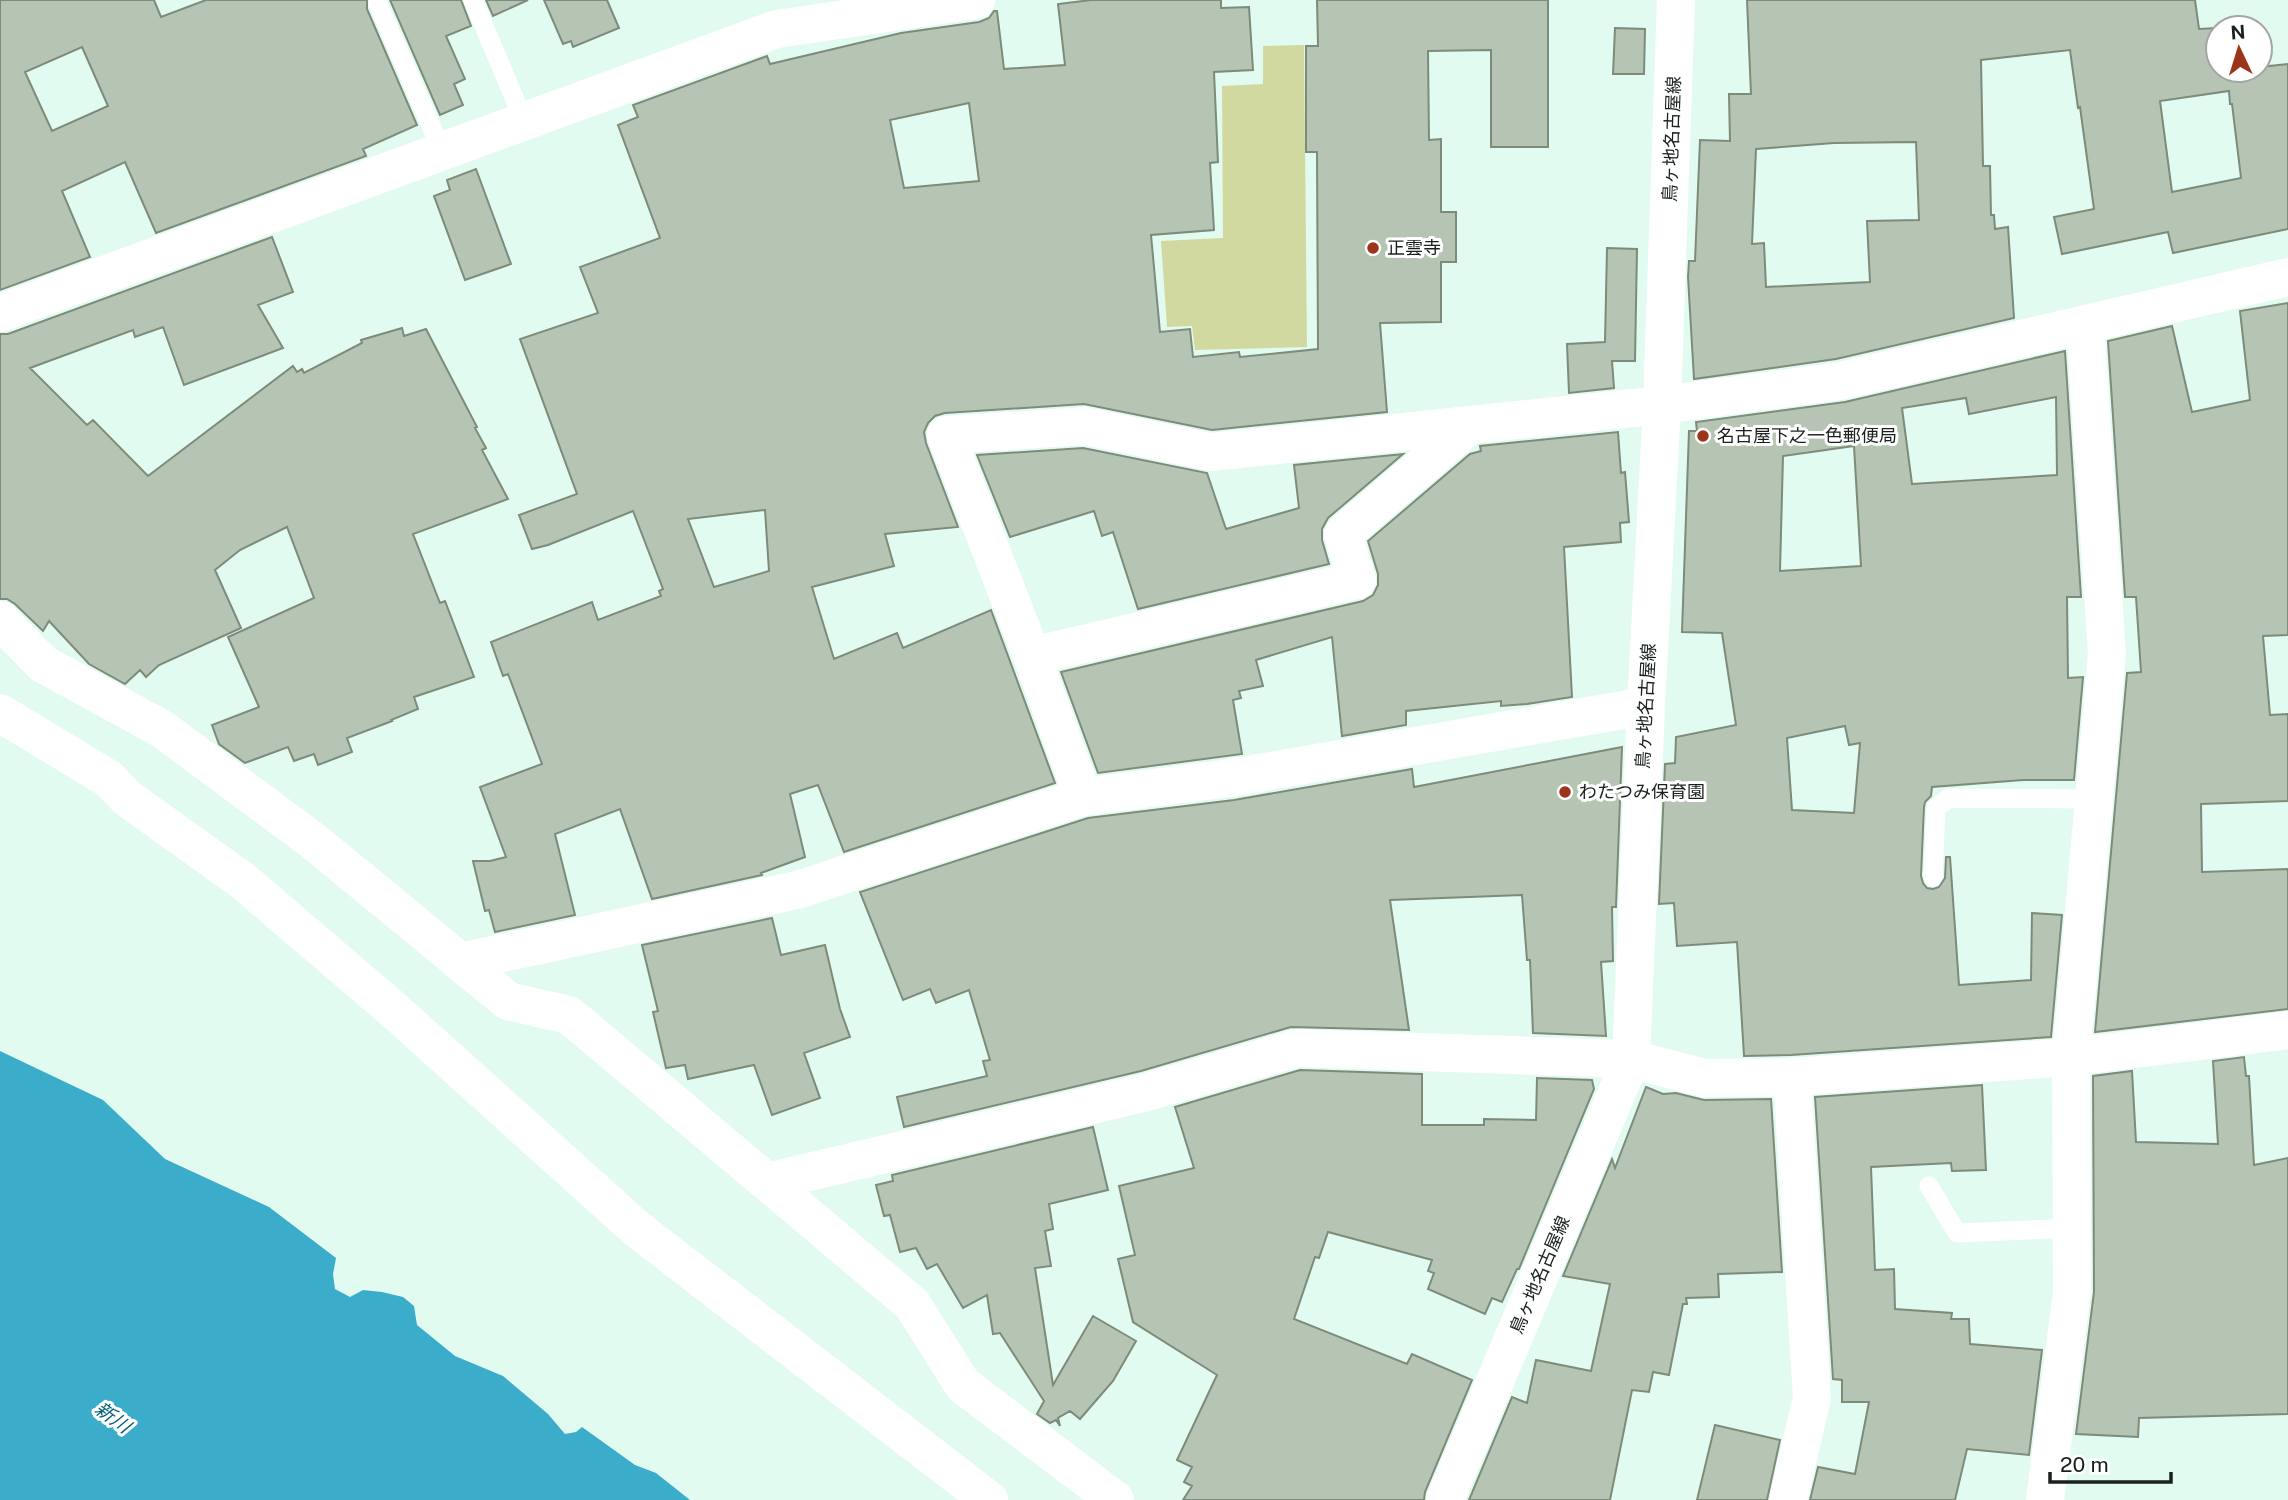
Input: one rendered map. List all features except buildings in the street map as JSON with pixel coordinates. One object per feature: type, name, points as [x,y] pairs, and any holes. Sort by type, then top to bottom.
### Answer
[{"type":"street","points":[[0,313],[524,121],[770,15],[976,0]]},
{"type":"street","name":"鳥ヶ地名古屋線","points":[[1445,1500],[1631,1059],[1662,405],[1676,0]]},
{"type":"street","points":[[1083,797],[1032,656],[946,435],[1085,426],[1211,452],[1662,405],[1840,381],[2288,277]]},
{"type":"street","points":[[2045,1500],[2072,1292],[2071,1057],[2107,654],[2085,325]]},
{"type":"street","points":[[1032,656],[1357,580],[1343,534],[1470,425]]},
{"type":"street","points":[[0,620],[43,664],[162,729],[312,840],[508,1001],[569,1015],[912,1304],[963,1385],[1115,1500]]},
{"type":"street","points":[[460,962],[797,890],[1083,797],[1230,778],[1646,706]]},
{"type":"street","points":[[0,713],[109,779],[127,798],[243,881],[396,1012],[637,1229],[989,1500]]},
{"type":"street","points":[[767,1182],[1147,1092],[1297,1048],[1631,1059],[1704,1078],[1792,1077],[2071,1057],[2288,1030]]},
{"type":"street","points":[[1788,1500],[1812,1398],[1792,1077]]},
{"type":"lane","points":[[473,0],[524,121]]},
{"type":"lane","points":[[378,5],[442,151]]},
{"type":"lane","points":[[1933,877],[1936,808],[1949,798],[2094,799]]},
{"type":"lane","points":[[1929,1186],[1957,1233],[2072,1228]]},
{"type":"green space","points":[[1304,45],[1307,347],[1195,350],[1192,326],[1167,327],[1161,241],[1223,238],[1222,86],[1263,84],[1263,46]]},
{"type":"water","name":"新川","points":[[0,1051],[103,1100],[165,1159],[269,1207],[336,1258],[333,1274],[335,1289],[350,1297],[363,1290],[403,1297],[414,1306],[417,1325],[455,1356],[503,1376],[548,1414],[565,1434],[576,1432],[582,1427],[635,1465],[656,1473],[690,1500],[0,1500]]},
{"type":"place","name":"正雲寺","points":[[1373,248]]},
{"type":"place","name":"名古屋下之一色郵便局","points":[[1703,436]]},
{"type":"place","name":"わたつみ保育園","points":[[1565,792]]}]
